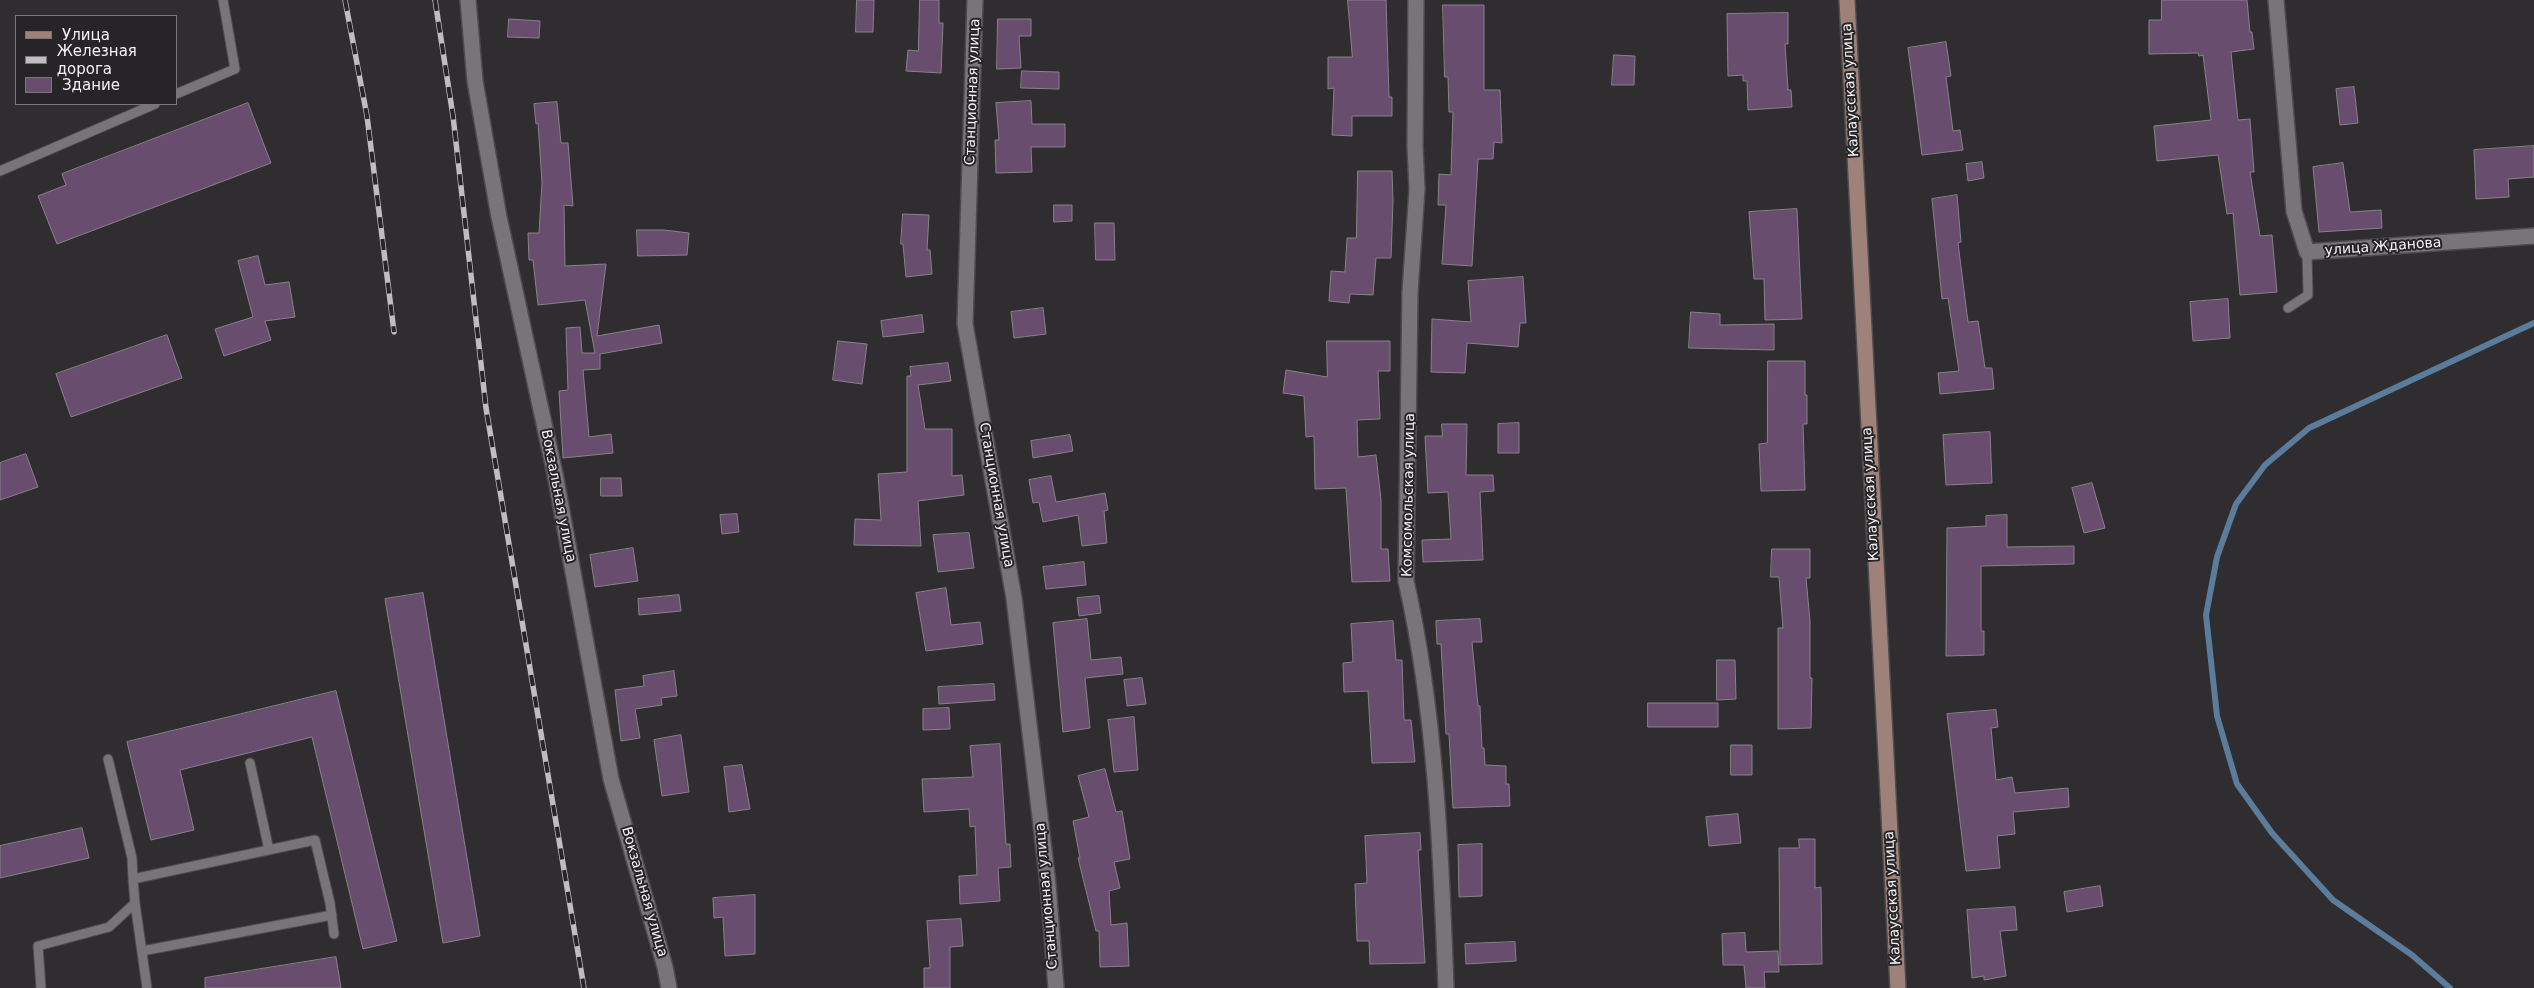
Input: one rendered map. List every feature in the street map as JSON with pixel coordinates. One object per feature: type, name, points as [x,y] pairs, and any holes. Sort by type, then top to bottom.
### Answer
[{"type":"street","name":"Вокзальная улица","points":[[468,0],[475,81],[499,217],[555,474],[611,779],[666,967],[669,988]]},
{"type":"street","name":"Станционная улица","points":[[975,0],[966,324],[1014,598],[1048,884],[1056,988]]},
{"type":"street","name":"Комсомольская улица","points":[[1416,0],[1415,146],[1418,189],[1410,292],[1406,581],[1416,622],[1439,819],[1446,988]]},
{"type":"street","name":"Калаусская улица","points":[[1847,0],[1898,988]]},
{"type":"street","name":"улица Жданова","points":[[2276,0],[2294,211],[2307,252],[2534,236]]},
{"type":"lane","points":[[178,93],[235,69],[223,0]]},
{"type":"lane","points":[[0,171],[153,105]]},
{"type":"lane","points":[[2288,308],[2308,295],[2307,252]]},
{"type":"lane","points":[[108,759],[132,858],[135,903],[147,988]]},
{"type":"lane","points":[[250,763],[270,850]]},
{"type":"lane","points":[[133,879],[315,840],[332,915],[334,934]]},
{"type":"lane","points":[[41,988],[38,946],[109,927],[135,903]]},
{"type":"lane","points":[[142,951],[332,915]]},
{"type":"building","points":[[857,0],[874,0],[873,32],[856,32]]},
{"type":"building","points":[[920,0],[939,0],[939,23],[943,23],[941,73],[906,71],[908,50],[918,51]]},
{"type":"building","points":[[1348,0],[1386,0],[1389,97],[1392,97],[1392,116],[1352,116],[1352,136],[1332,135],[1334,88],[1328,89],[1328,57],[1352,57]]},
{"type":"building","points":[[2162,0],[2247,0],[2250,32],[2252,32],[2254,49],[2231,52],[2238,120],[2250,119],[2254,172],[2250,172],[2260,236],[2272,235],[2277,292],[2240,295],[2233,213],[2227,214],[2218,155],[2157,161],[2154,126],[2211,120],[2203,55],[2199,56],[2198,53],[2149,54],[2149,20],[2161,20]]},
{"type":"building","points":[[1443,5],[1484,5],[1484,90],[1500,90],[1502,143],[1494,142],[1493,159],[1478,159],[1472,266],[1442,264],[1446,205],[1438,205],[1439,174],[1451,175],[1453,112],[1449,112],[1448,77],[1445,77]]},
{"type":"building","points":[[1788,13],[1788,44],[1785,44],[1788,90],[1791,90],[1792,107],[1748,110],[1747,81],[1743,81],[1743,75],[1728,76],[1727,14]]},
{"type":"building","points":[[509,19],[540,21],[539,38],[508,37]]},
{"type":"building","points":[[998,19],[1031,19],[1031,36],[1019,36],[1021,68],[997,69]]},
{"type":"building","points":[[1946,42],[1951,76],[1946,77],[1953,131],[1960,130],[1963,150],[1922,155],[1908,48]]},
{"type":"building","points":[[1614,55],[1635,56],[1634,85],[1612,85]]},
{"type":"building","points":[[1022,71],[1059,72],[1059,89],[1021,88]]},
{"type":"building","points":[[2354,87],[2358,123],[2340,125],[2336,89]]},
{"type":"building","points":[[1031,101],[1032,124],[1065,124],[1065,147],[1031,147],[1032,172],[996,173],[995,140],[999,140],[996,103]]},
{"type":"building","points":[[557,102],[561,143],[568,143],[573,206],[564,205],[565,266],[606,264],[597,336],[659,325],[662,343],[600,354],[600,369],[583,370],[589,437],[611,434],[613,453],[563,458],[559,391],[568,390],[566,328],[580,327],[582,353],[595,353],[585,300],[538,305],[533,260],[529,260],[528,233],[539,233],[542,182],[538,123],[536,124],[534,104]]},
{"type":"building","points":[[248,103],[271,163],[57,244],[38,196],[66,185],[62,174]]},
{"type":"building","points":[[2534,146],[2534,177],[2508,179],[2509,197],[2476,199],[2474,150]]},
{"type":"building","points":[[1982,162],[1984,178],[1968,181],[1966,164]]},
{"type":"building","points":[[2343,163],[2350,212],[2381,210],[2382,228],[2319,232],[2313,167]]},
{"type":"building","points":[[1358,171],[1392,171],[1391,258],[1376,258],[1373,295],[1350,294],[1349,303],[1329,301],[1331,271],[1345,272],[1347,238],[1356,238]]},
{"type":"building","points":[[1957,195],[1961,242],[1958,243],[1968,322],[1978,321],[1985,368],[1992,368],[1994,389],[1940,394],[1938,373],[1959,371],[1948,298],[1942,299],[1932,199]]},
{"type":"building","points":[[1054,205],[1072,205],[1072,221],[1054,222]]},
{"type":"building","points":[[1797,209],[1802,319],[1765,320],[1764,279],[1754,279],[1749,212]]},
{"type":"building","points":[[903,214],[929,215],[927,250],[930,250],[932,274],[906,277],[903,244],[901,244]]},
{"type":"building","points":[[1095,223],[1114,223],[1115,260],[1096,260]]},
{"type":"building","points":[[637,230],[664,230],[689,233],[687,255],[638,256]]},
{"type":"building","points":[[258,256],[265,285],[289,282],[295,317],[265,321],[271,340],[224,356],[215,329],[253,317],[238,261]]},
{"type":"building","points":[[1523,277],[1526,323],[1520,323],[1518,347],[1467,343],[1465,373],[1431,372],[1432,319],[1471,322],[1468,281]]},
{"type":"building","points":[[2228,299],[2230,338],[2193,341],[2190,302]]},
{"type":"building","points":[[1043,308],[1046,334],[1014,338],[1011,312]]},
{"type":"building","points":[[1691,312],[1720,314],[1720,325],[1774,324],[1774,350],[1689,348]]},
{"type":"building","points":[[922,315],[924,332],[883,337],[881,321]]},
{"type":"building","points":[[167,335],[182,378],[71,417],[56,374]]},
{"type":"building","points":[[838,341],[867,344],[862,384],[833,380]]},
{"type":"building","points":[[1327,341],[1390,341],[1390,371],[1378,371],[1380,419],[1357,420],[1358,457],[1376,455],[1381,500],[1381,549],[1388,549],[1390,581],[1352,582],[1346,488],[1315,489],[1314,436],[1306,437],[1304,396],[1283,393],[1286,370],[1327,377]]},
{"type":"building","points":[[1768,361],[1805,361],[1807,424],[1803,424],[1805,490],[1761,491],[1759,444],[1767,443]]},
{"type":"building","points":[[948,363],[951,381],[918,385],[925,429],[952,429],[952,476],[962,475],[964,495],[918,501],[921,546],[854,545],[855,519],[881,520],[878,474],[907,472],[907,376],[911,376],[910,367]]},
{"type":"building","points":[[1519,423],[1519,453],[1498,453],[1498,424]]},
{"type":"building","points":[[1442,424],[1467,424],[1466,475],[1493,475],[1494,491],[1480,492],[1483,560],[1423,562],[1422,540],[1451,539],[1448,492],[1428,493],[1425,436],[1442,436]]},
{"type":"building","points":[[1990,432],[1992,483],[1946,485],[1943,435]]},
{"type":"building","points":[[1070,435],[1073,451],[1033,458],[1031,441]]},
{"type":"building","points":[[26,454],[38,487],[0,500],[0,463]]},
{"type":"building","points":[[1051,476],[1056,502],[1105,493],[1108,510],[1104,511],[1107,543],[1082,546],[1078,515],[1043,522],[1039,502],[1033,503],[1029,480]]},
{"type":"building","points":[[601,478],[621,478],[622,496],[601,496]]},
{"type":"building","points":[[2092,483],[2105,528],[2084,533],[2072,488]]},
{"type":"building","points":[[737,514],[739,532],[722,534],[720,515]]},
{"type":"building","points":[[2007,515],[2007,547],[2074,546],[2074,564],[1981,566],[1981,631],[1984,631],[1984,655],[1946,656],[1947,528],[1986,526],[1986,516]]},
{"type":"building","points":[[969,533],[974,568],[938,572],[933,535]]},
{"type":"building","points":[[633,548],[638,581],[595,587],[590,555]]},
{"type":"building","points":[[1772,549],[1810,549],[1810,578],[1806,578],[1810,621],[1810,678],[1812,678],[1811,728],[1778,729],[1778,628],[1783,628],[1779,577],[1771,577]]},
{"type":"building","points":[[1084,562],[1086,585],[1046,589],[1043,567]]},
{"type":"building","points":[[946,588],[951,625],[980,622],[983,644],[926,651],[916,593]]},
{"type":"building","points":[[423,593],[480,936],[443,943],[385,599]]},
{"type":"building","points":[[679,595],[681,611],[639,615],[638,599]]},
{"type":"building","points":[[1099,596],[1101,613],[1079,616],[1077,598]]},
{"type":"building","points":[[1087,619],[1091,660],[1121,657],[1123,674],[1085,678],[1090,728],[1063,732],[1053,623]]},
{"type":"building","points":[[1480,619],[1482,642],[1472,642],[1478,706],[1480,706],[1482,748],[1484,748],[1485,765],[1506,766],[1506,784],[1509,784],[1510,806],[1453,808],[1449,734],[1446,734],[1441,644],[1437,644],[1436,621]]},
{"type":"building","points":[[1393,621],[1396,660],[1402,660],[1404,720],[1411,720],[1415,762],[1372,763],[1368,691],[1344,692],[1343,663],[1353,662],[1351,624]]},
{"type":"building","points":[[1717,660],[1735,660],[1736,699],[1717,700]]},
{"type":"building","points":[[674,671],[677,696],[661,698],[662,705],[635,709],[640,738],[621,741],[615,690],[644,686],[643,676]]},
{"type":"building","points":[[1142,678],[1146,704],[1127,706],[1124,680]]},
{"type":"building","points":[[994,684],[995,700],[939,704],[938,687]]},
{"type":"building","points":[[336,691],[397,941],[363,949],[312,737],[180,770],[194,830],[151,840],[127,742]]},
{"type":"building","points":[[1648,703],[1718,703],[1718,727],[1648,727]]},
{"type":"building","points":[[949,708],[950,729],[923,730],[923,709]]},
{"type":"building","points":[[1996,710],[1998,727],[1991,728],[1996,780],[2012,777],[2015,793],[2068,788],[2069,807],[2013,812],[2015,834],[1997,836],[2000,868],[1966,871],[1947,714]]},
{"type":"building","points":[[1134,717],[1138,770],[1114,772],[1108,720]]},
{"type":"building","points":[[681,735],[689,792],[662,796],[654,740]]},
{"type":"building","points":[[1000,744],[1006,844],[1010,844],[1011,867],[998,868],[1000,901],[960,904],[959,876],[977,875],[975,826],[970,827],[969,809],[924,812],[922,779],[973,777],[970,746]]},
{"type":"building","points":[[1731,745],[1752,745],[1752,775],[1731,775]]},
{"type":"building","points":[[742,765],[750,809],[729,812],[724,767]]},
{"type":"building","points":[[1105,769],[1116,812],[1122,811],[1130,859],[1114,862],[1120,888],[1109,891],[1111,925],[1127,923],[1129,966],[1100,967],[1099,931],[1096,931],[1078,858],[1080,858],[1073,821],[1089,817],[1078,776]]},
{"type":"building","points":[[1738,814],[1741,843],[1709,846],[1706,817]]},
{"type":"building","points":[[82,828],[89,858],[0,878],[0,846]]},
{"type":"building","points":[[1420,833],[1421,850],[1418,850],[1425,963],[1370,964],[1369,941],[1357,941],[1355,884],[1367,883],[1365,836]]},
{"type":"building","points":[[1799,839],[1815,839],[1815,888],[1821,887],[1822,964],[1780,965],[1779,848],[1799,848]]},
{"type":"building","points":[[1482,844],[1482,896],[1459,897],[1458,845]]},
{"type":"building","points":[[2100,886],[2103,906],[2067,912],[2064,892]]},
{"type":"building","points":[[755,895],[755,954],[725,956],[723,917],[714,918],[713,898]]},
{"type":"building","points":[[2015,907],[2017,930],[2000,931],[2006,976],[1984,980],[1984,976],[1972,978],[1967,910]]},
{"type":"building","points":[[961,919],[963,946],[950,947],[950,988],[924,988],[924,968],[930,968],[927,921]]},
{"type":"building","points":[[1745,933],[1746,952],[1778,951],[1779,972],[1764,972],[1765,988],[1746,988],[1744,965],[1723,965],[1722,934]]},
{"type":"building","points":[[1515,942],[1516,961],[1466,964],[1465,944]]},
{"type":"building","points":[[336,957],[341,988],[205,988],[205,978]]},
{"type":"waterway","points":[[2450,988],[2412,955],[2333,900],[2272,833],[2237,784],[2217,716],[2206,615],[2217,557],[2236,504],[2265,465],[2309,428],[2534,323]]},
{"type":"railway","points":[[345,0],[367,116],[394,332]]},
{"type":"railway","points":[[435,0],[453,116],[486,408],[584,988]]}]
